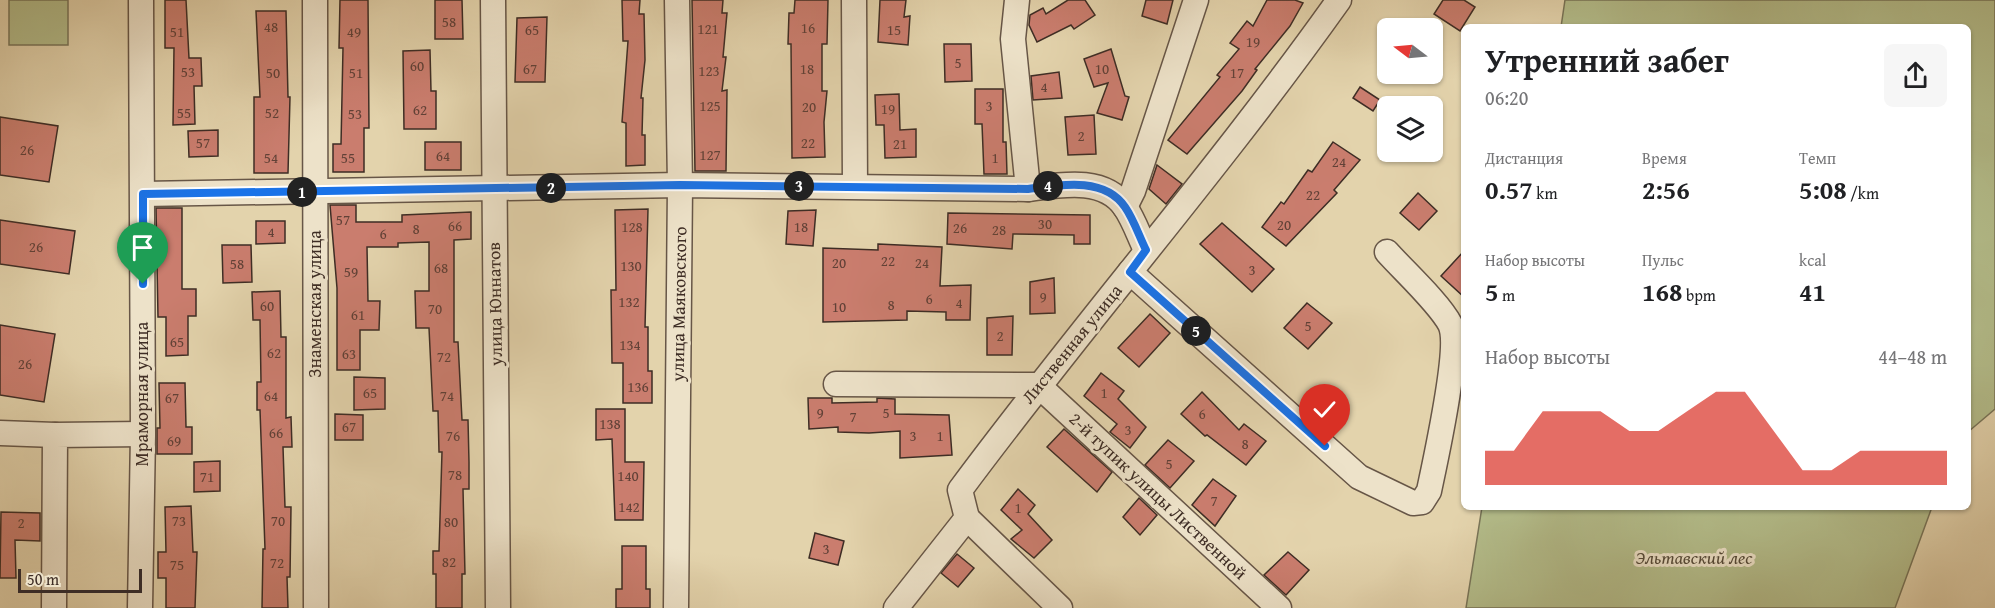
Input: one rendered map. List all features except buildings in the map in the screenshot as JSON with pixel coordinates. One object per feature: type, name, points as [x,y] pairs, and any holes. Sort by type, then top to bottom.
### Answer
[{"type":"street","name":"Мраморная улица","points":[[140,608],[143,434],[141,0]]},
{"type":"street","name":"Знаменская улица","points":[[315,0],[316,608]]},
{"type":"street","name":"улица Юннатов","points":[[493,0],[498,608]]},
{"type":"street","name":"улица Маяковского","points":[[676,608],[680,185],[677,0]]},
{"type":"street","points":[[854,0],[855,186]]},
{"type":"street","points":[[1017,0],[1013,39],[1028,189]]},
{"type":"street","points":[[1125,207],[1133,191],[1196,0]]},
{"type":"street","name":"Лиственная улица","points":[[967,518],[960,490],[1038,385],[1282,80],[1339,0]]},
{"type":"street","points":[[143,194],[494,190],[680,185],[1028,189],[1066,184],[1111,192],[1125,207],[1146,250]]},
{"type":"street","points":[[1130,272],[1359,477],[1413,503],[1422,502],[1429,491],[1446,409],[1454,335],[1444,316],[1387,252]]},
{"type":"street","points":[[836,384],[1038,385]]},
{"type":"street","name":"2-й тупик улицы Лиственной","points":[[1038,385],[1279,608]]},
{"type":"street","points":[[0,433],[143,434]]},
{"type":"street","points":[[54,608],[55,435]]},
{"type":"street","points":[[896,608],[967,518],[1060,608]]},
{"type":"green space","points":[[9,0],[68,0],[68,45],[9,45]]},
{"type":"green space","points":[[1565,0],[1995,0],[1995,409],[1971,429],[1971,24],[1561,24]]},
{"type":"green space","name":"Эльтавский лес","points":[[1482,510],[1931,510],[1895,608],[1466,608]]},
{"type":"route","points":[[143,284],[143,194],[494,190],[680,185],[1028,189],[1066,184],[1093,187],[1111,192],[1125,207],[1146,250],[1130,272],[1325,446]]}]
